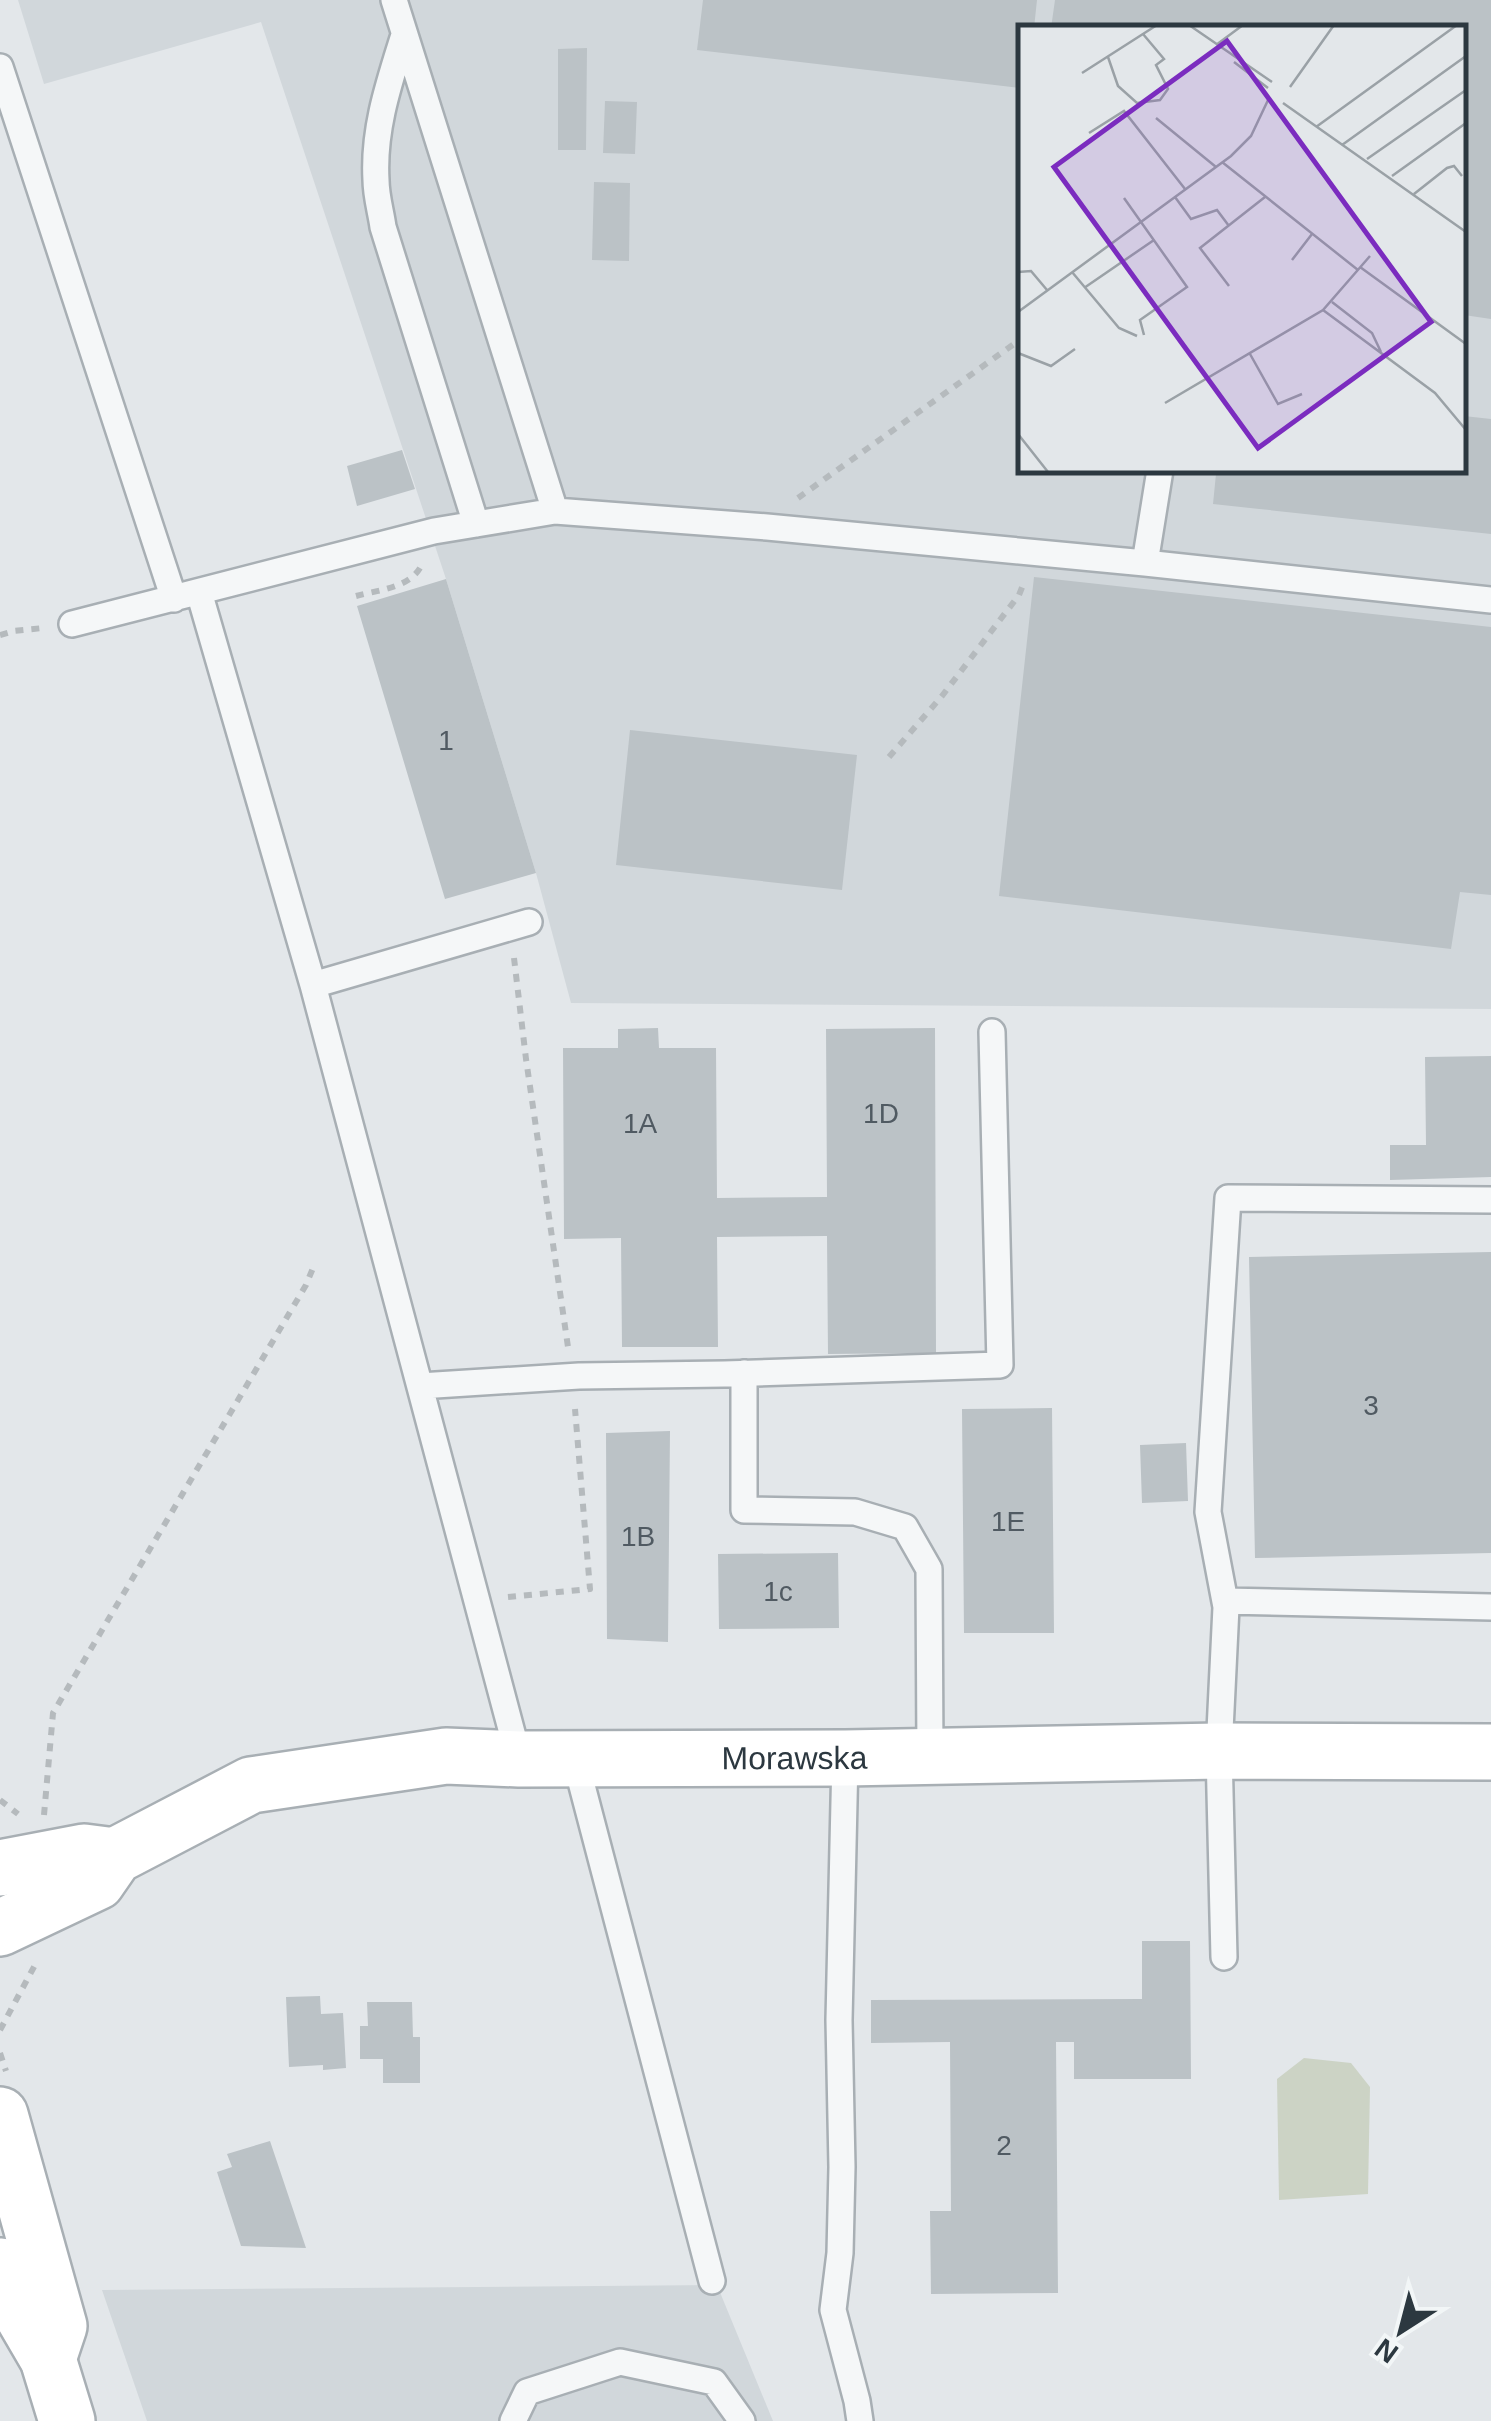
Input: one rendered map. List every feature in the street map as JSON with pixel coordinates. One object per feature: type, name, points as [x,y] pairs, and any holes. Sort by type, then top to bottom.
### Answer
[{"type":"main road","name":"Morawska","points":[[0,1928],[97,1882],[115,1856],[251,1785],[446,1756],[845,1758],[1219,1751],[1491,1752]]},
{"type":"main road","name":"Morawska","points":[[0,1868],[84,1852],[115,1856]]},
{"type":"main road","points":[[0,2115],[59,2326],[48,2359]]},
{"type":"main road","points":[[0,2266],[9,2292],[48,2359],[68,2421]]},
{"type":"lane","points":[[394,0],[556,512]]},
{"type":"lane","points":[[404,35],[381,106],[376,183],[383,227],[476,524]]},
{"type":"lane","points":[[0,68],[174,599]]},
{"type":"lane","points":[[1146,563],[1160,472]]},
{"type":"lane","points":[[72,624],[393,541],[556,512],[768,527],[1491,600]]},
{"type":"lane","points":[[199,592],[312,985],[519,1759]]},
{"type":"lane","points":[[312,985],[520,925]]},
{"type":"lane","points":[[420,1386],[572,1376],[1000,1365],[992,1032]]},
{"type":"lane","points":[[1224,1957],[1219,1751],[1225,1600],[1208,1512],[1228,1198],[1491,1200]]},
{"type":"lane","points":[[744,1374],[744,1510],[855,1512],[904,1527],[929,1569],[930,1756]]},
{"type":"lane","points":[[1225,1600],[1491,1607]]},
{"type":"lane","points":[[845,1758],[839,2020],[842,2167],[840,2253],[833,2310],[860,2421]]},
{"type":"lane","points":[[575,1759],[712,2281]]},
{"type":"lane","points":[[513,2421],[527,2392],[620,2362],[714,2382],[742,2421]]},
{"type":"path","points":[[768,527],[801,496],[1018,341]]},
{"type":"path","points":[[889,757],[1020,595],[1038,554]]},
{"type":"path","points":[[477,1600],[590,1589],[572,1376],[528,1078],[520,925]]},
{"type":"path","points":[[43,1826],[54,1712],[313,1268]]},
{"type":"shaded area","points":[[18,0],[1491,0],[1491,1009],[571,1003],[536,873],[446,579],[261,22],[44,84]]},
{"type":"shaded area","points":[[1304,2058],[1351,2063],[1370,2087],[1368,2194],[1279,2200],[1277,2079]]},
{"type":"shaded area","points":[[717,2285],[773,2421],[147,2421],[102,2290]]},
{"type":"building","points":[[703,0],[1037,0],[1034,25],[1018,25],[1018,88],[697,50]]},
{"type":"building","points":[[1055,0],[1491,0],[1491,319],[1466,315],[1466,25],[1051,25]]},
{"type":"building","points":[[587,48],[586,150],[558,150],[558,49]]},
{"type":"building","points":[[605,101],[637,102],[635,154],[603,153]]},
{"type":"building","points":[[594,182],[630,183],[629,261],[592,260]]},
{"type":"building","points":[[1466,416],[1491,419],[1491,534],[1213,504],[1216,474],[1206,473],[1466,472]]},
{"type":"building","points":[[402,450],[415,489],[357,506],[347,466]]},
{"type":"building","points":[[1034,577],[1491,627],[1491,895],[1460,892],[1451,949],[999,896]]},
{"type":"building","points":[[446,579],[536,873],[445,899],[357,606]]},
{"type":"building","points":[[630,730],[857,755],[842,890],[616,865]]},
{"type":"building","points":[[658,1028],[659,1048],[716,1048],[717,1198],[827,1197],[826,1029],[935,1028],[936,1353],[828,1354],[827,1236],[717,1237],[718,1347],[622,1347],[621,1238],[564,1239],[563,1048],[618,1048],[618,1029]]},
{"type":"building","points":[[1491,1056],[1491,1177],[1390,1180],[1390,1145],[1426,1145],[1425,1057]]},
{"type":"building","points":[[1491,1252],[1491,1553],[1255,1558],[1249,1257]]},
{"type":"building","points":[[1052,1408],[1054,1633],[964,1633],[962,1409]]},
{"type":"building","points":[[670,1431],[668,1642],[607,1639],[606,1433]]},
{"type":"building","points":[[1186,1443],[1188,1501],[1142,1503],[1140,1445]]},
{"type":"building","points":[[838,1553],[839,1628],[719,1629],[718,1554]]},
{"type":"building","points":[[1142,1941],[1190,1941],[1191,2079],[1074,2079],[1074,2042],[1056,2042],[1058,2293],[931,2294],[930,2211],[951,2211],[950,2042],[871,2043],[871,2000],[1142,1999]]},
{"type":"building","points":[[320,1996],[321,2014],[343,2013],[346,2068],[289,2067],[286,1997]]},
{"type":"building","points":[[367,2002],[412,2002],[413,2037],[420,2037],[420,2083],[383,2083],[383,2059],[360,2059],[360,2026],[368,2026]]},
{"type":"building","points":[[270,2141],[306,2248],[241,2246],[217,2172],[232,2167],[227,2154]]}]
